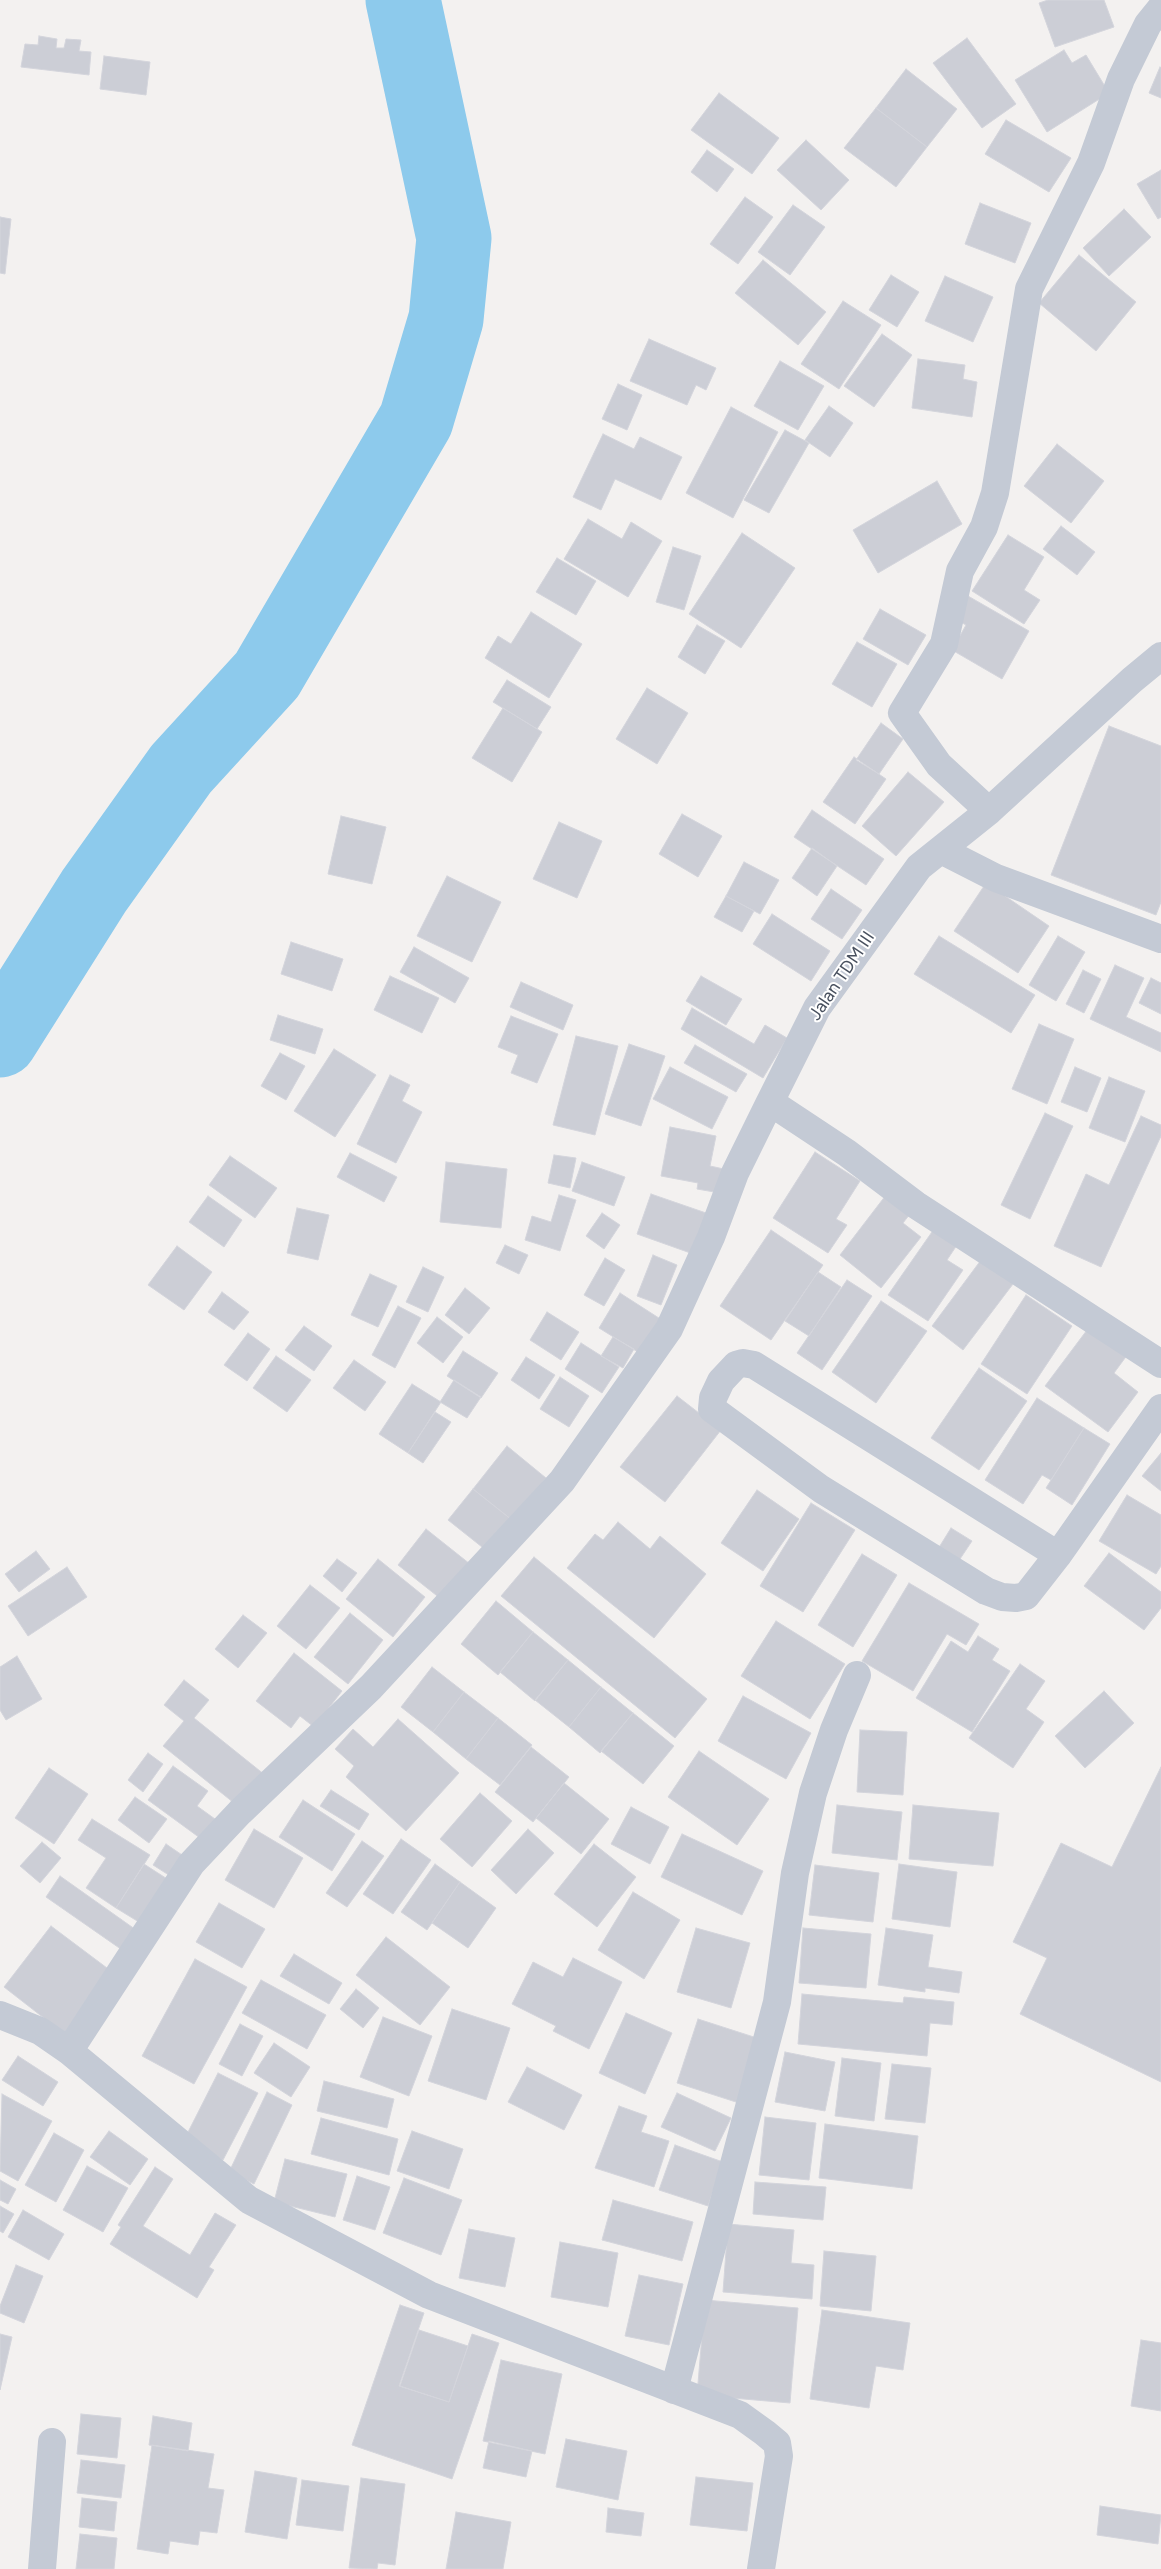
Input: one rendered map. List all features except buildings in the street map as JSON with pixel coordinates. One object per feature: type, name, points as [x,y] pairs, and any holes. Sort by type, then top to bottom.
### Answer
[{"type":"street","points":[[989,811],[939,765],[902,714],[944,644],[960,571],[984,528],[995,493],[1029,289],[1091,163],[1120,78],[1148,24],[1161,8]]},
{"type":"street","name":"Jalan TDM III","points":[[69,2051],[191,1864],[240,1812],[371,1687],[562,1481],[669,1329],[711,1237],[734,1173],[817,1008],[919,867],[989,811],[1161,656]]},
{"type":"street","points":[[941,850],[996,878],[1161,939]]},
{"type":"street","points":[[770,1102],[846,1153],[916,1205],[1161,1364]]},
{"type":"street","points":[[1058,1555],[754,1365],[743,1363],[736,1365],[721,1381],[713,1398],[712,1409],[821,1489],[986,1591],[1002,1597],[1026,1596],[1058,1555],[1161,1408]]},
{"type":"street","points":[[674,2390],[777,2002],[795,1873],[813,1793],[834,1730],[857,1675]]},
{"type":"street","points":[[0,2015],[40,2031],[69,2051],[249,2200],[429,2295],[740,2415],[777,2443],[779,2456],[761,2569]]},
{"type":"street","points":[[42,2569],[52,2442]]},
{"type":"waterway","points":[[0,1040],[94,891],[181,769],[267,675],[416,420],[446,319],[454,238],[403,0]]}]
